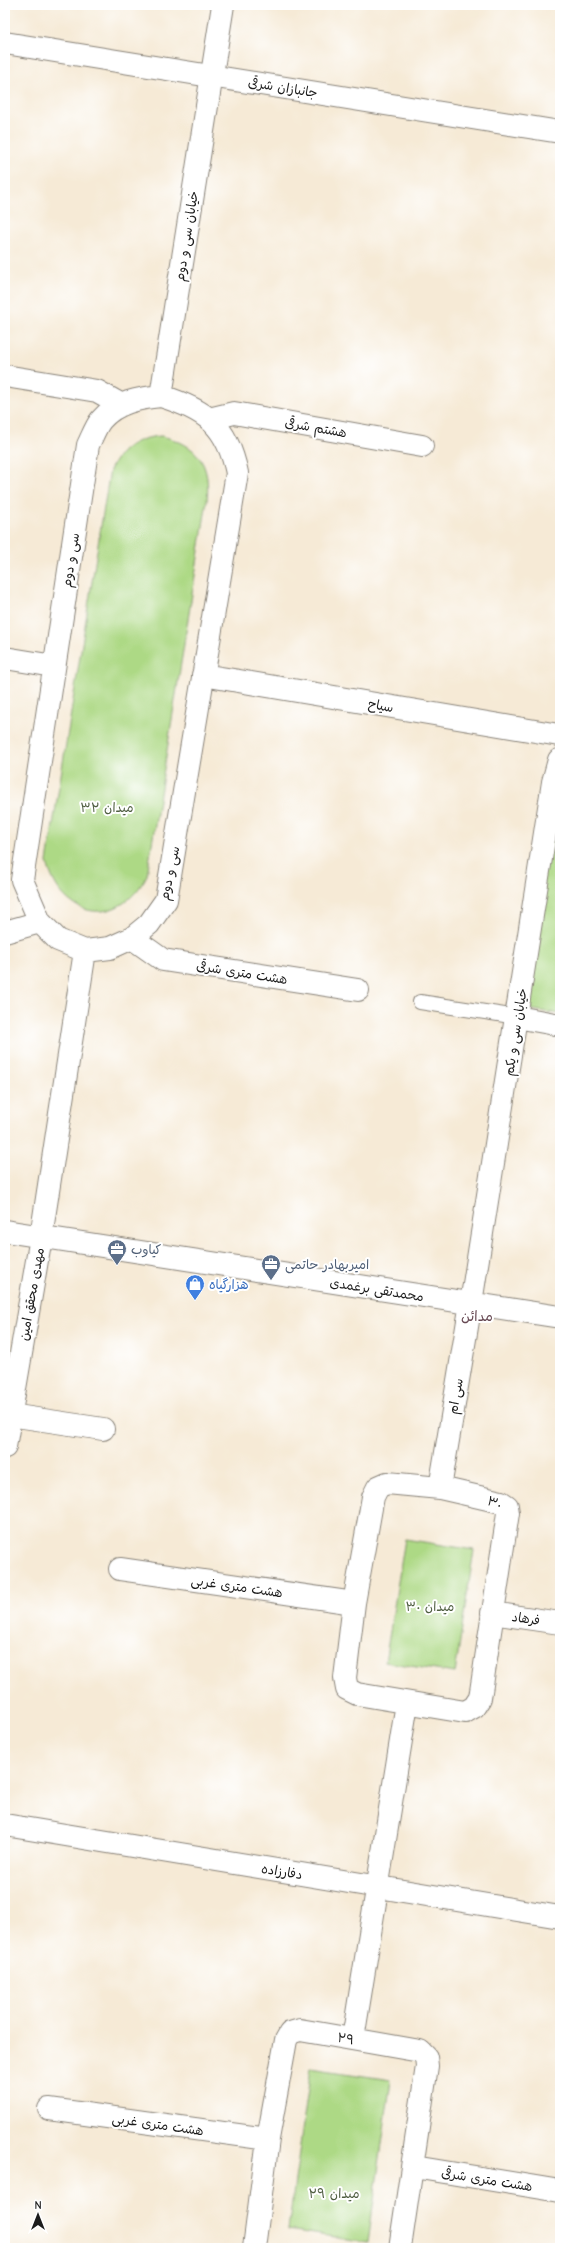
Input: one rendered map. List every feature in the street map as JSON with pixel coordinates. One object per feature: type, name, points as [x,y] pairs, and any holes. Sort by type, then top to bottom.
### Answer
[{"type":"street","name":"خیابان سی و دوم","points":[[161,396],[223,5]]},
{"type":"street","name":"جانبازان شرقی","points":[[5,43],[560,132]]},
{"type":"street","points":[[5,376],[97,391],[122,405]]},
{"type":"street","name":"سی و دوم","points":[[161,396],[186,404],[209,418],[226,440],[233,452],[237,473],[166,900],[149,924],[132,938],[110,948],[85,951],[58,940],[40,922],[22,880],[88,445],[101,420],[122,405],[135,399],[161,396]]},
{"type":"street","name":"هشتم شرقی","points":[[209,418],[234,413],[422,446]]},
{"type":"street","points":[[5,658],[54,666]]},
{"type":"street","name":"سیاح","points":[[203,675],[560,734]]},
{"type":"street","name":"خیابان سی و یکم","points":[[471,1303],[553,782],[560,761],[557,750],[560,734]]},
{"type":"street","points":[[5,932],[40,922]]},
{"type":"street","name":"هشت متری شرقی","points":[[132,938],[163,960],[358,990]]},
{"type":"street","name":"مهدی محقق امین","points":[[5,1447],[41,1237],[85,951]]},
{"type":"street","points":[[517,1017],[560,1024]]},
{"type":"street","name":"محمدتقی برغمدی","points":[[5,1231],[560,1317]]},
{"type":"street","name":"سی ام","points":[[440,1488],[471,1303]]},
{"type":"street","points":[[10,1415],[103,1429]]},
{"type":"street","name":"۳۰","points":[[387,1484],[440,1488],[501,1502],[507,1506],[508,1513],[480,1698],[474,1707],[465,1712],[358,1694],[347,1689],[345,1678],[354,1603],[373,1497],[378,1487],[387,1484]]},
{"type":"street","name":"هشت متری غربی","points":[[120,1569],[354,1603]]},
{"type":"street","name":"فرهاد","points":[[492,1614],[560,1623]]},
{"type":"street","points":[[353,2039],[408,1703]]},
{"type":"street","name":"دفارزاده","points":[[5,1826],[560,1917]]},
{"type":"street","name":"۲۹","points":[[254,2248],[268,2139],[286,2040],[290,2033],[300,2030],[420,2051],[426,2057],[427,2066],[414,2167],[400,2248]]},
{"type":"street","name":"هشت متری غربی","points":[[49,2109],[268,2139]]},
{"type":"street","name":"هشت متری شرقی","points":[[414,2167],[560,2191]]},
{"type":"lane","points":[[420,1002],[517,1017]]},
{"type":"green space","name":"میدان ۳۲","points":[[161,436],[184,444],[193,450],[199,458],[204,466],[207,476],[207,501],[147,875],[136,892],[122,904],[107,910],[92,911],[78,906],[65,897],[54,882],[47,862],[110,470],[114,462],[124,450],[130,446],[144,439]]},
{"type":"green space","points":[[560,734],[560,1014],[526,1009]]},
{"type":"green space","name":"میدان ۳۰","points":[[405,1539],[474,1550],[455,1673],[385,1662]]},
{"type":"green space","name":"میدان ۲۹","points":[[311,2068],[391,2080],[368,2242],[288,2230]]},
{"type":"place","name":"کیاوب","points":[[117,1266]]},
{"type":"place","name":"امیربهادر حاتمی","points":[[271,1281]]},
{"type":"place","name":"هزارگیاه","points":[[195,1301]]},
{"type":"district","name":"مدائن","points":[[477,1316]]}]
